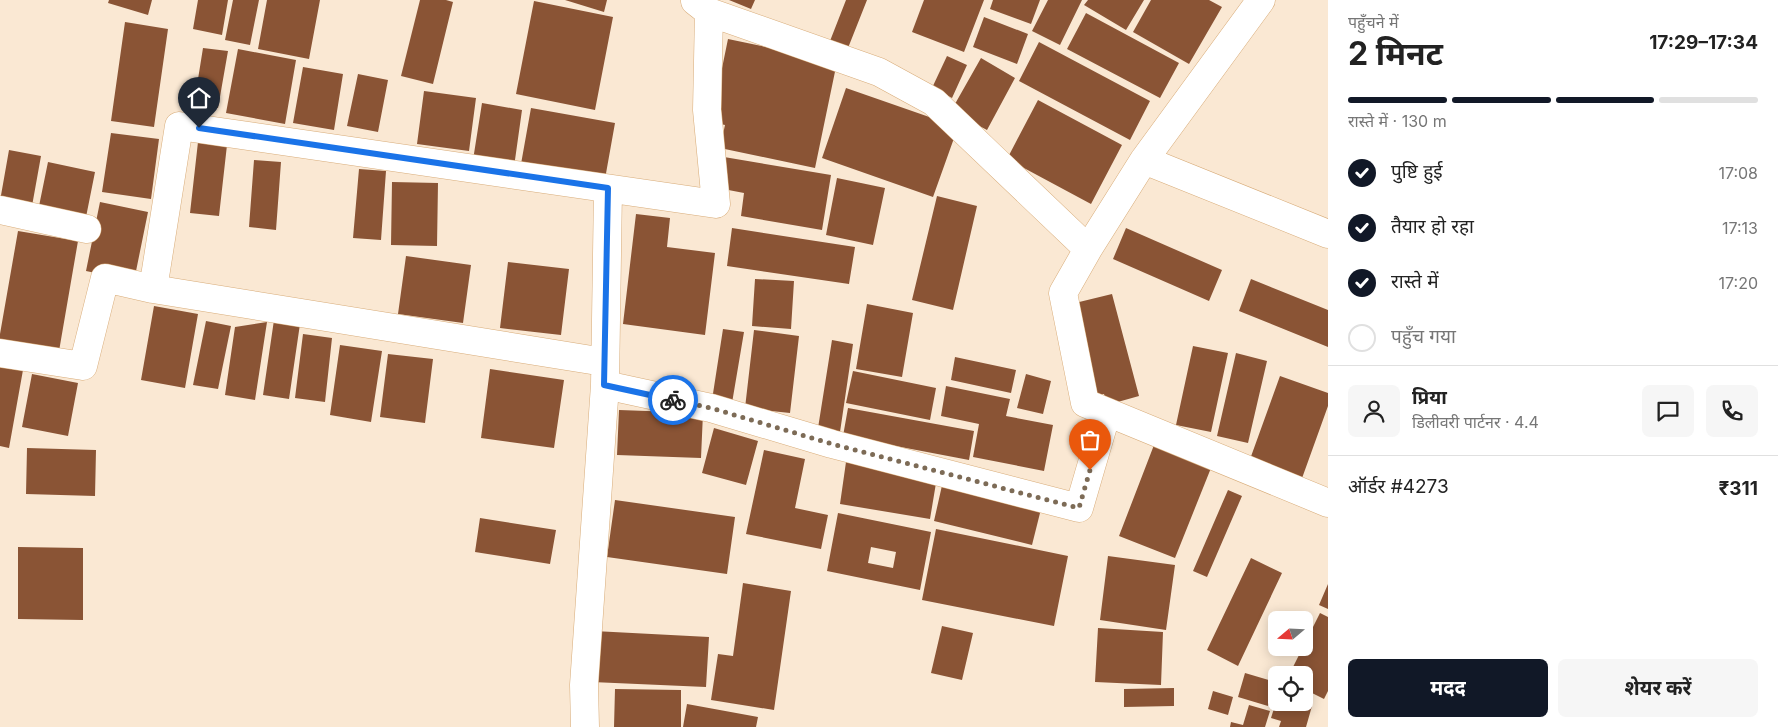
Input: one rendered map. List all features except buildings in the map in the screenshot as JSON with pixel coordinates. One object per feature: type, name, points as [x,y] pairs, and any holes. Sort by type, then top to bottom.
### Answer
[{"type":"street","points":[[1261,0],[1144,160],[1088,249],[1063,294],[1085,403],[1328,502]]},
{"type":"street","points":[[153,289],[179,126],[716,204],[707,110],[701,6],[879,72],[934,102],[1088,249]]},
{"type":"street","points":[[1144,160],[1328,234]]},
{"type":"street","points":[[585,727],[584,685],[604,373],[608,188]]},
{"type":"street","points":[[0,210],[87,229]]},
{"type":"street","points":[[0,353],[83,366],[104,278],[153,289],[604,373],[711,408],[832,444],[1079,508],[1107,412]]},
{"type":"way so far","points":[[673,400],[711,408],[832,444],[1079,508],[1090,470]]},
{"type":"route","points":[[199,128],[608,188],[604,385],[673,400]]}]
